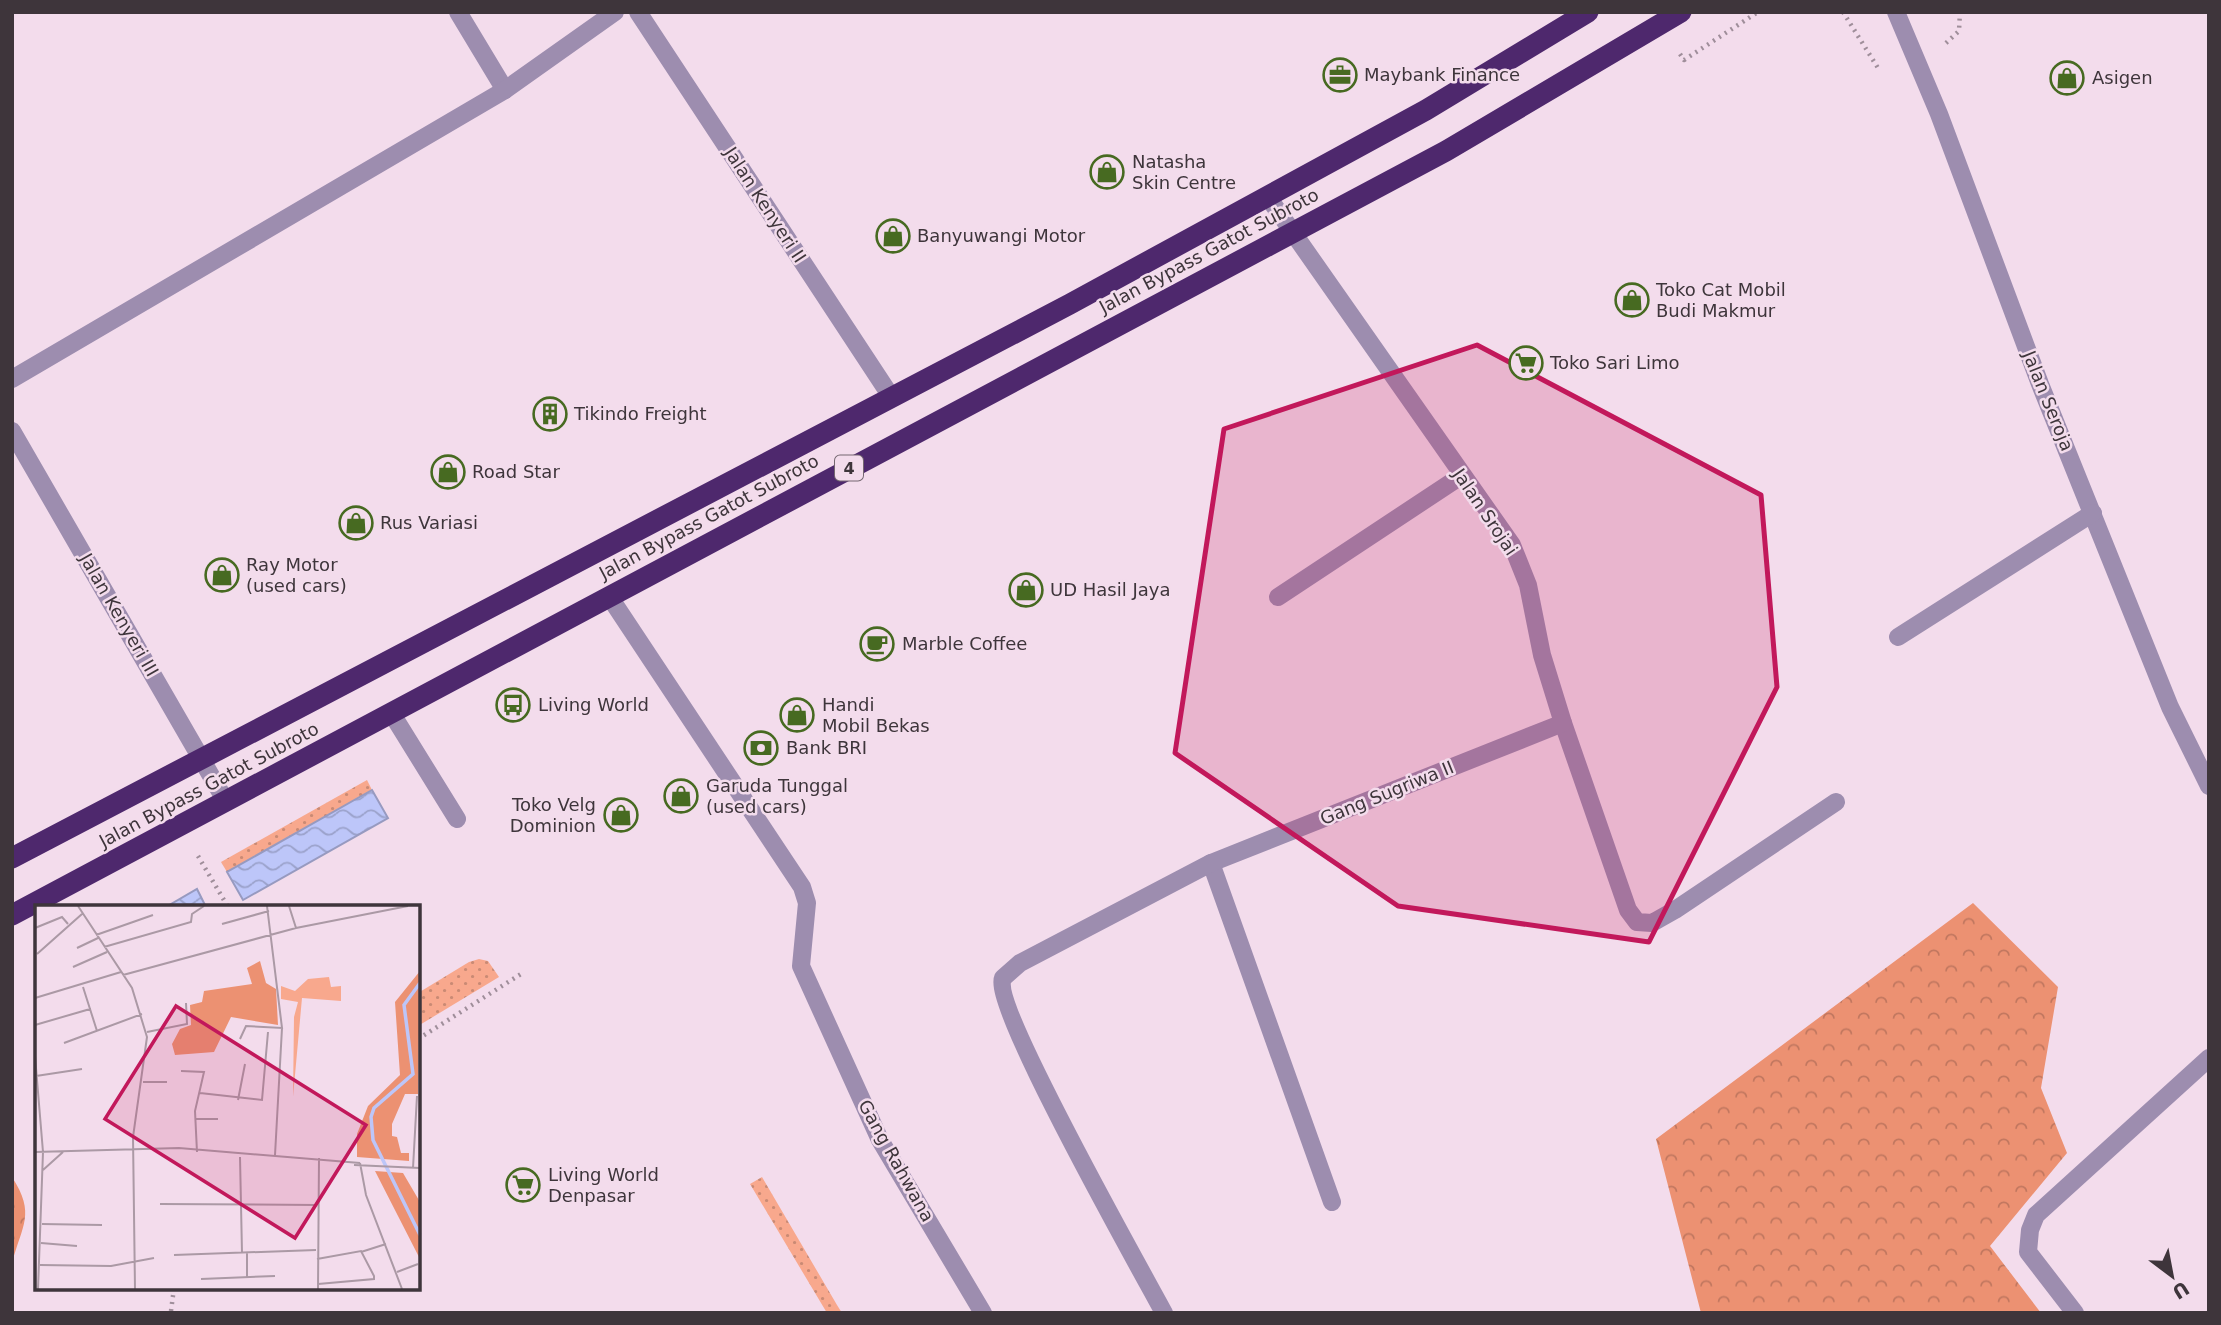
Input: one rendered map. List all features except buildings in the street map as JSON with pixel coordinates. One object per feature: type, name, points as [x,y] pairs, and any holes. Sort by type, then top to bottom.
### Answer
[{"type":"highway","name":"Jalan Bypass Gatot Subroto","points":[[12,858],[892,398],[1268,197],[1426,110],[1588,12]]},
{"type":"highway","name":"Jalan Bypass Gatot Subroto","points":[[12,915],[1446,150],[1681,12]]},
{"type":"street","points":[[458,12],[505,90]]},
{"type":"street","points":[[12,379],[505,90],[615,12]]},
{"type":"street","name":"Jalan Kenyeri II","points":[[638,12],[892,398]]},
{"type":"street","name":"Jalan Seroja","points":[[1896,12],[1939,114],[2040,384],[2170,707],[2209,786]]},
{"type":"street","name":"Jalan Srojai","points":[[1268,197],[1461,476],[1512,545],[1528,585],[1542,655],[1563,723],[1628,910],[1637,922],[1652,923],[1836,802]]},
{"type":"street","name":"Jalan Kenyeri III","points":[[12,431],[225,800]]},
{"type":"street","points":[[1278,597],[1461,476]]},
{"type":"street","points":[[1898,638],[2093,513]]},
{"type":"street","name":"Gang Rahwana","points":[[609,596],[802,887],[807,903],[801,967],[880,1140],[983,1313]]},
{"type":"street","points":[[392,714],[457,819]]},
{"type":"street","name":"Gang Sugriwa II","points":[[1164,1313],[1028,1055],[1010,1015],[1001,984],[1010,970],[1211,863],[1563,723]]},
{"type":"street","points":[[1211,863],[1332,1202]]},
{"type":"street","points":[[2075,1313],[2028,1252],[2029,1230],[2036,1215],[2209,1058]]},
{"type":"path","points":[[180,825],[227,905]]},
{"type":"path","points":[[420,1038],[521,974]]},
{"type":"path","points":[[171,1311],[174,1290]]},
{"type":"highlighted area","points":[[1477,345],[1761,495],[1777,687],[1649,942],[1398,906],[1175,753],[1224,429]]},
{"type":"shaded area","points":[[367,780],[372,790],[227,872],[221,862]]},
{"type":"shaded area","points":[[479,959],[488,961],[499,977],[420,1025],[420,992],[469,962]]},
{"type":"shaded area","points":[[762,1177],[842,1313],[827,1313],[750,1184]]},
{"type":"green space","points":[[1973,903],[2058,987],[2041,1088],[2067,1153],[1990,1246],[2041,1313],[1701,1313],[1656,1139]]},
{"type":"green space","points":[[12,1177],[24,1201],[25,1220],[12,1263]]},
{"type":"water","points":[[372,790],[388,818],[243,900],[227,872]]},
{"type":"water","points":[[197,889],[205,905],[169,905]]},
{"type":"place","name":"Maybank Finance","points":[[1340,75]]},
{"type":"place","name":"Asigen","points":[[2067,78]]},
{"type":"place","name":"Natasha Skin Centre","points":[[1107,172]]},
{"type":"place","name":"Banyuwangi Motor","points":[[893,236]]},
{"type":"place","name":"Toko Cat Mobil Budi Makmur","points":[[1632,300]]},
{"type":"place","name":"Toko Sari Limo","points":[[1526,363]]},
{"type":"place","name":"Tikindo Freight","points":[[550,414]]},
{"type":"place","name":"Road Star","points":[[448,472]]},
{"type":"place","name":"Rus Variasi","points":[[356,523]]},
{"type":"place","name":"Ray Motor (used cars)","points":[[222,575]]},
{"type":"place","name":"UD Hasil Jaya","points":[[1026,590]]},
{"type":"place","name":"Marble Coffee","points":[[877,644]]},
{"type":"place","name":"Living World","points":[[513,705]]},
{"type":"place","name":"Handi Mobil Bekas","points":[[797,715]]},
{"type":"place","name":"Bank BRI","points":[[761,748]]},
{"type":"place","name":"Garuda Tunggal (used cars)","points":[[681,796]]},
{"type":"place","name":"Toko Velg Dominion","points":[[621,815]]},
{"type":"place","name":"Living World Denpasar","points":[[523,1185]]}]
